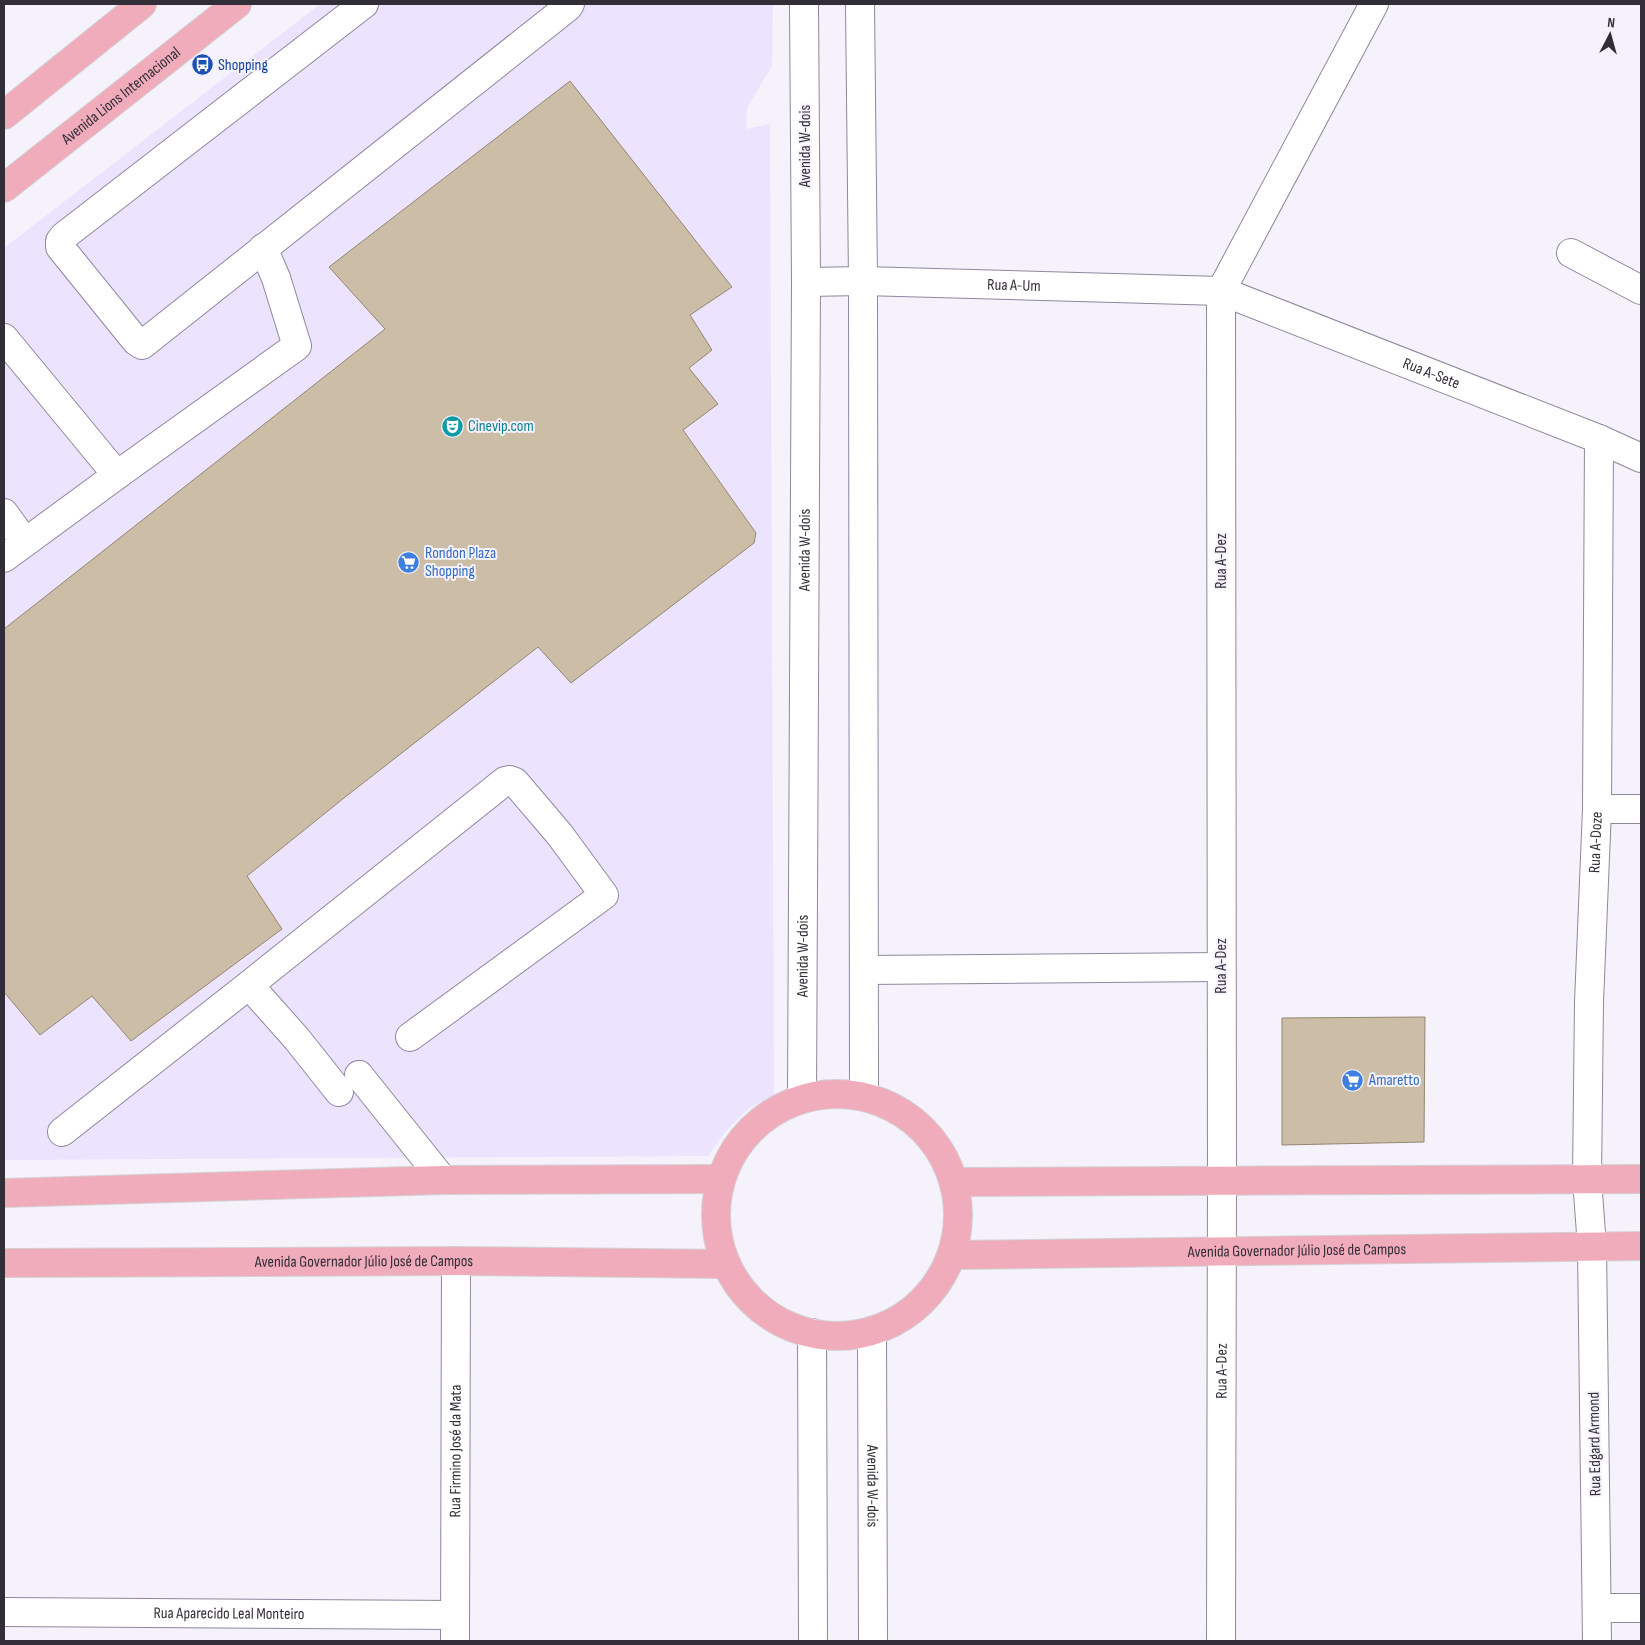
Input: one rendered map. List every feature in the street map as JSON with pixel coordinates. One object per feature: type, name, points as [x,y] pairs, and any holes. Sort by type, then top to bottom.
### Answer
[{"type":"main road","points":[[4,115],[142,4]]},
{"type":"main road","name":"Avenida Lions Internacional","points":[[4,188],[237,4]]},
{"type":"main road","points":[[833,1094],[864,1096],[895,1108],[921,1127],[942,1152],[954,1182],[959,1219],[952,1256],[934,1288],[907,1315],[872,1331],[843,1336],[812,1333],[776,1320],[746,1296],[725,1264],[717,1237],[715,1207],[720,1179],[738,1143],[766,1116],[802,1098],[833,1094]]},
{"type":"main road","points":[[4,1193],[443,1180],[720,1179]]},
{"type":"main road","points":[[954,1182],[1641,1179]]},
{"type":"main road","name":"Avenida Governador Júlio José de Campos","points":[[952,1256],[1641,1246]]},
{"type":"main road","name":"Avenida Governador Júlio José de Campos","points":[[4,1263],[456,1261],[725,1264]]},
{"type":"street","points":[[364,4],[60,241],[60,247],[136,341],[142,345],[442,108],[570,4]]},
{"type":"street","name":"Avenida W-dois","points":[[802,1098],[806,282],[804,4]]},
{"type":"street","points":[[860,4],[863,281],[864,1096]]},
{"type":"street","points":[[1221,290],[1374,4]]},
{"type":"street","points":[[4,558],[297,346],[276,278],[263,248]]},
{"type":"street","points":[[1571,253],[1641,290]]},
{"type":"street","name":"Rua A-Um","points":[[806,282],[863,281],[1221,290]]},
{"type":"street","name":"Rua A-Sete","points":[[1221,290],[1599,438],[1641,458]]},
{"type":"street","name":"Rua A-Dez","points":[[1220,1641],[1222,1181],[1221,290]]},
{"type":"street","points":[[4,338],[117,475]]},
{"type":"street","name":"Rua A-Doze","points":[[1592,1247],[1586,1179],[1589,1002],[1597,809],[1599,438]]},
{"type":"street","points":[[4,513],[25,542]]},
{"type":"street","points":[[62,1132],[250,985],[505,781],[516,782],[560,836],[604,895],[410,1037]]},
{"type":"street","points":[[1597,809],[1641,809]]},
{"type":"street","points":[[864,970],[1221,967]]},
{"type":"street","points":[[250,985],[297,1039],[349,1084],[443,1180]]},
{"type":"street","name":"Rua Edgard Armond","points":[[1592,1247],[1598,1641]]},
{"type":"street","name":"Rua Firmino José da Mata","points":[[455,1628],[456,1261]]},
{"type":"street","name":"Avenida W-dois","points":[[872,1331],[873,1641]]},
{"type":"street","points":[[812,1333],[813,1641]]},
{"type":"street","points":[[1598,1608],[1641,1608]]},
{"type":"street","name":"Rua Aparecido Leal Monteiro","points":[[4,1612],[455,1628]]},
{"type":"shaded area","points":[[320,4],[773,4],[772,66],[747,108],[746,129],[770,124],[774,1096],[749,1108],[726,1131],[708,1156],[4,1160],[4,248]]},
{"type":"building","name":"Rondon Plaza Shopping","points":[[570,81],[732,287],[690,315],[712,350],[689,368],[718,404],[683,430],[756,533],[754,543],[571,683],[538,647],[349,794],[247,876],[282,929],[131,1041],[92,996],[40,1035],[4,992],[4,629],[385,329],[329,267]]},
{"type":"building","name":"Amaretto","points":[[1425,1017],[1424,1142],[1282,1145],[1282,1018]]},
{"type":"place","name":"Shopping","points":[[202,65]]},
{"type":"place","name":"Cinevip.com","points":[[452,426]]},
{"type":"place","name":"Rondon Plaza Shopping","points":[[409,562]]},
{"type":"place","name":"Amaretto","points":[[1353,1080]]}]
